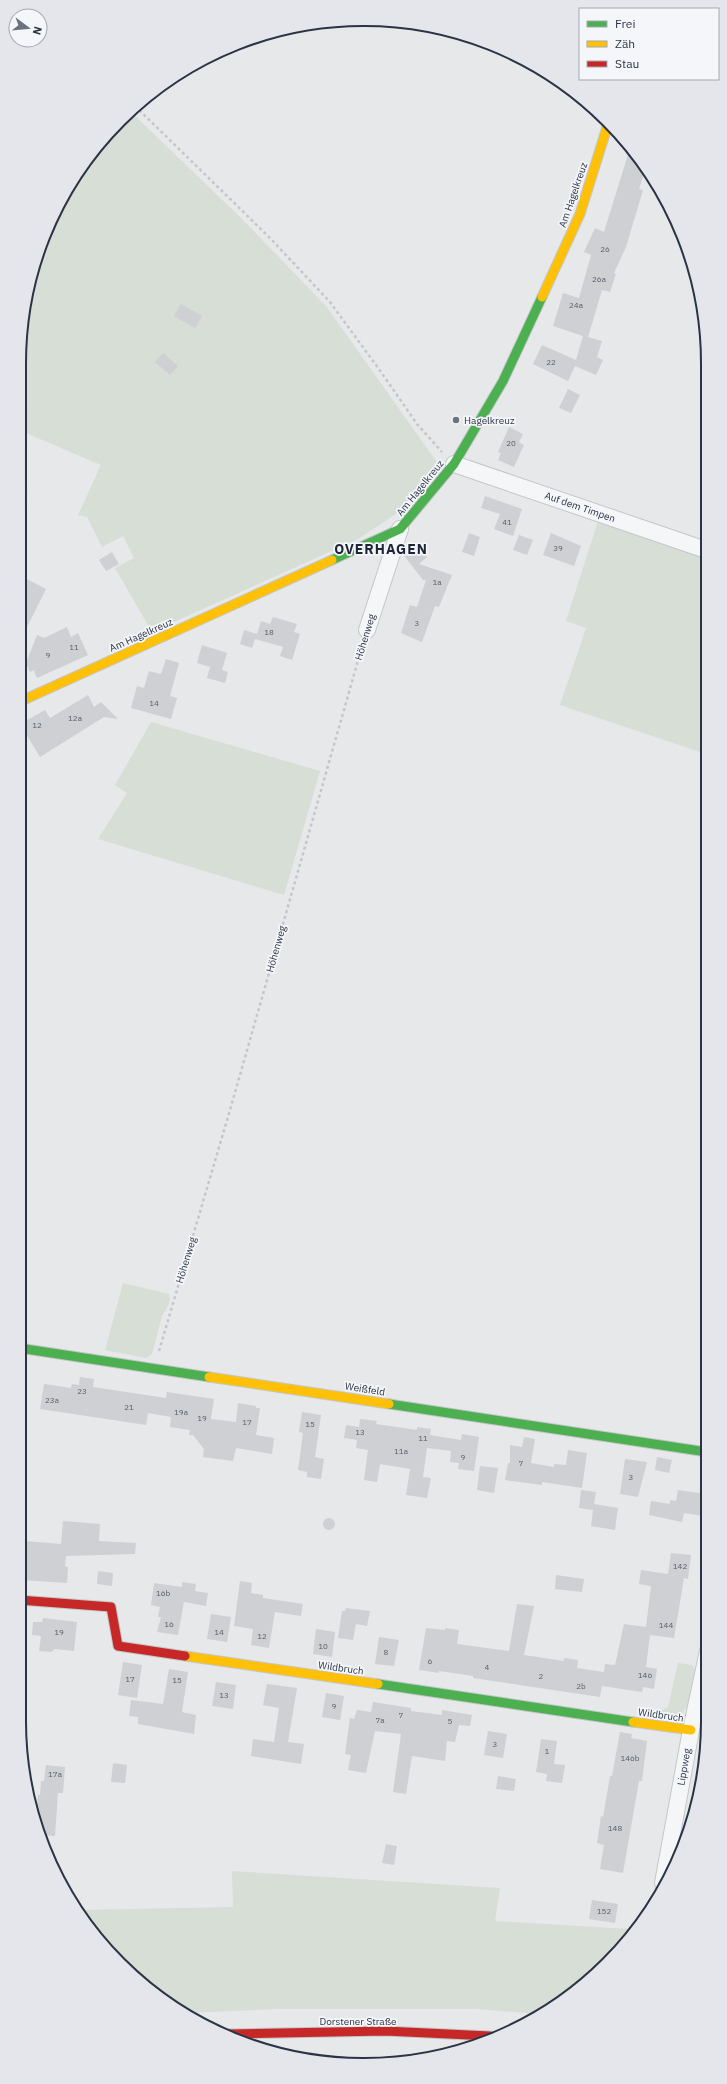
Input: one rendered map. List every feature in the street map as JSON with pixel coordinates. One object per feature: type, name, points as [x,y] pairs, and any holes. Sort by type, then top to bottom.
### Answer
[{"type":"street","name":"Am Hagelkreuz","points":[[26,699],[400,529],[454,464],[503,381],[552,278],[580,214],[606,130]]},
{"type":"street","name":"Auf dem Timpen","points":[[454,464],[701,548]]},
{"type":"street","name":"Höhenweg","points":[[367,630],[400,529]]},
{"type":"street","name":"Weißfeld","points":[[26,1349],[701,1451]]},
{"type":"street","name":"Wildbruch","points":[[26,1600],[111,1606],[118,1646],[691,1730]]},
{"type":"street","name":"Lippweg","points":[[665,1872],[701,1684]]},
{"type":"street","name":"Dorstener Straße","points":[[239,2034],[385,2031],[483,2036]]},
{"type":"path","points":[[140,111],[270,238],[330,302],[382,372],[417,424],[454,464]]},
{"type":"path","name":"Höhenweg","points":[[154,1369],[367,630]]},
{"type":"shaded area","points":[[135,116],[240,217],[326,306],[439,465],[399,512],[358,539],[152,632],[115,568],[134,558],[123,536],[102,547],[87,517],[78,515],[101,465],[26,433],[26,364],[29,319],[32,298],[44,255],[61,214],[71,195],[96,158],[110,141]]},
{"type":"shaded area","points":[[599,518],[701,554],[701,752],[560,705],[586,628],[566,621]]},
{"type":"shaded area","points":[[151,722],[320,771],[284,895],[98,839],[127,793],[115,785]]},
{"type":"shaded area","points":[[123,1283],[169,1294],[170,1299],[162,1316],[152,1354],[146,1358],[105,1350]]},
{"type":"shaded area","points":[[678,1663],[692,1665],[695,1670],[694,1683],[689,1702],[679,1717],[653,1715],[668,1707]]},
{"type":"shaded area","points":[[232,1871],[500,1888],[495,1921],[629,1929],[602,1959],[586,1974],[551,2001],[531,2013],[476,2009],[277,2009],[194,2013],[158,1988],[141,1974],[110,1943],[84,1910],[233,1907]]},
{"type":"building","points":[[628,154],[643,175],[639,189],[643,190],[626,247],[614,273],[616,274],[610,292],[602,290],[588,337],[602,341],[597,357],[603,360],[596,375],[575,366],[568,381],[533,364],[542,345],[576,360],[583,336],[553,326],[563,293],[579,298],[591,255],[584,252],[595,228],[604,232]]},
{"type":"building","points":[[181,304],[202,316],[195,328],[174,316]]},
{"type":"building","points":[[163,353],[178,366],[170,375],[155,362]]},
{"type":"building","points":[[568,389],[580,395],[571,413],[559,408]]},
{"type":"building","points":[[509,427],[523,434],[519,442],[524,445],[514,467],[498,460],[501,453],[498,452]]},
{"type":"building","points":[[485,496],[522,509],[513,536],[494,529],[500,514],[481,508]]},
{"type":"building","points":[[469,533],[480,537],[474,556],[462,552]]},
{"type":"building","points":[[551,533],[581,546],[574,566],[543,555]]},
{"type":"building","points":[[519,535],[533,540],[527,555],[513,550]]},
{"type":"building","points":[[414,541],[427,557],[419,564],[452,575],[439,607],[435,606],[422,642],[401,633],[410,605],[417,607],[426,580],[423,580],[402,553],[403,550]]},
{"type":"building","points":[[112,552],[119,564],[106,571],[99,560]]},
{"type":"building","points":[[26,579],[46,589],[26,629]]},
{"type":"building","points":[[273,617],[297,624],[294,632],[300,634],[292,660],[280,656],[283,647],[255,639],[252,648],[240,644],[244,630],[257,634],[261,621],[270,624]]},
{"type":"building","points":[[67,627],[71,637],[78,633],[88,655],[37,678],[34,670],[30,672],[26,663],[37,635],[44,638]]},
{"type":"building","points":[[202,645],[227,653],[222,670],[228,672],[225,683],[207,678],[210,667],[197,663]]},
{"type":"building","points":[[166,659],[179,663],[170,696],[177,698],[171,719],[131,708],[137,686],[144,688],[149,671],[161,674]]},
{"type":"building","points":[[88,695],[94,707],[101,702],[118,719],[104,717],[40,757],[26,734],[26,721],[45,710],[50,718]]},
{"type":"building","points":[[80,1377],[94,1379],[93,1387],[166,1398],[167,1392],[214,1399],[211,1419],[236,1422],[238,1403],[256,1406],[256,1408],[260,1408],[256,1435],[274,1438],[272,1454],[236,1448],[233,1461],[203,1457],[204,1449],[193,1435],[189,1435],[190,1430],[170,1427],[171,1417],[148,1413],[146,1425],[40,1409],[44,1384],[71,1388],[72,1384],[79,1385]]},
{"type":"building","points":[[302,1412],[321,1415],[315,1457],[324,1459],[321,1479],[307,1477],[307,1472],[298,1470],[303,1433],[299,1432]]},
{"type":"building","points":[[360,1419],[377,1421],[376,1424],[417,1430],[417,1427],[431,1429],[430,1435],[461,1440],[462,1434],[479,1437],[474,1471],[458,1469],[459,1463],[450,1462],[451,1451],[427,1448],[423,1477],[431,1478],[427,1498],[406,1495],[410,1469],[380,1464],[377,1482],[364,1480],[368,1450],[356,1448],[357,1440],[344,1438],[346,1425],[359,1427]]},
{"type":"building","points":[[524,1437],[535,1439],[531,1463],[554,1467],[554,1464],[566,1465],[568,1450],[587,1453],[582,1488],[542,1482],[542,1485],[505,1480],[508,1463],[510,1463],[510,1445],[522,1447]]},
{"type":"building","points":[[657,1457],[672,1460],[669,1473],[655,1470]]},
{"type":"building","points":[[625,1459],[647,1462],[638,1497],[620,1494]]},
{"type":"building","points":[[480,1466],[498,1468],[494,1493],[477,1490]]},
{"type":"building","points":[[581,1490],[596,1492],[594,1504],[618,1508],[615,1530],[591,1526],[593,1510],[579,1508]]},
{"type":"building","points":[[678,1490],[701,1493],[701,1516],[684,1513],[682,1522],[649,1515],[651,1501],[670,1504],[670,1500],[676,1501]]},
{"type":"building","points":[[327,1518],[331,1518],[335,1524],[331,1530],[327,1530],[323,1526],[323,1522]]},
{"type":"building","points":[[63,1521],[100,1524],[99,1541],[136,1543],[135,1554],[66,1556],[65,1566],[68,1567],[67,1583],[26,1580],[26,1541],[61,1544]]},
{"type":"building","points":[[671,1553],[691,1555],[688,1579],[684,1578],[674,1638],[650,1635],[646,1667],[657,1669],[654,1689],[643,1687],[642,1692],[602,1686],[600,1697],[473,1678],[473,1676],[439,1671],[439,1673],[419,1670],[426,1628],[459,1630],[457,1644],[509,1651],[517,1604],[534,1606],[524,1655],[564,1661],[564,1658],[578,1660],[577,1668],[604,1672],[605,1664],[615,1665],[624,1624],[646,1627],[651,1586],[639,1584],[641,1570],[668,1574]]},
{"type":"building","points":[[98,1571],[113,1573],[112,1586],[97,1584]]},
{"type":"building","points":[[556,1575],[584,1579],[582,1592],[555,1589]]},
{"type":"building","points":[[240,1581],[252,1583],[251,1593],[263,1595],[263,1598],[303,1604],[301,1616],[275,1612],[269,1648],[251,1645],[253,1629],[234,1626]]},
{"type":"building","points":[[182,1582],[196,1584],[195,1591],[208,1593],[206,1606],[184,1602],[178,1635],[157,1632],[161,1617],[158,1617],[160,1607],[151,1605],[154,1583],[182,1587]]},
{"type":"building","points":[[346,1608],[370,1611],[367,1626],[356,1624],[353,1640],[338,1638],[342,1611],[345,1611]]},
{"type":"building","points":[[211,1614],[231,1617],[227,1642],[207,1639]]},
{"type":"building","points":[[43,1618],[77,1622],[74,1651],[55,1649],[51,1652],[39,1651],[41,1636],[32,1635],[33,1622],[42,1622]]},
{"type":"building","points":[[316,1629],[335,1632],[332,1657],[313,1654]]},
{"type":"building","points":[[379,1637],[399,1640],[394,1666],[375,1664]]},
{"type":"building","points":[[123,1662],[142,1665],[137,1698],[118,1695]]},
{"type":"building","points":[[169,1669],[188,1672],[182,1712],[196,1715],[194,1734],[138,1724],[138,1717],[129,1716],[131,1700],[163,1704]]},
{"type":"building","points":[[216,1682],[236,1685],[233,1709],[212,1706]]},
{"type":"building","points":[[267,1684],[297,1688],[288,1742],[304,1744],[301,1764],[251,1756],[253,1739],[274,1742],[279,1708],[263,1705]]},
{"type":"building","points":[[326,1693],[344,1696],[340,1720],[322,1717]]},
{"type":"building","points":[[373,1702],[411,1708],[411,1711],[442,1715],[442,1710],[472,1715],[470,1726],[459,1725],[455,1742],[447,1741],[445,1761],[412,1756],[406,1794],[393,1792],[401,1734],[375,1731],[366,1773],[348,1770],[351,1755],[345,1754],[350,1718],[354,1719],[357,1710],[371,1712]]},
{"type":"building","points":[[488,1731],[507,1734],[503,1758],[484,1755]]},
{"type":"building","points":[[620,1732],[632,1734],[631,1738],[647,1741],[642,1781],[639,1781],[623,1873],[600,1869],[604,1845],[597,1843],[601,1816],[603,1817]]},
{"type":"building","points":[[541,1739],[557,1741],[554,1764],[565,1765],[562,1783],[546,1781],[547,1774],[536,1772]]},
{"type":"building","points":[[113,1763],[127,1765],[125,1783],[111,1782]]},
{"type":"building","points":[[46,1765],[65,1767],[63,1793],[58,1793],[55,1836],[46,1835],[37,1805],[41,1781],[44,1781]]},
{"type":"building","points":[[498,1776],[516,1779],[514,1791],[496,1789]]},
{"type":"building","points":[[386,1844],[397,1846],[394,1865],[382,1863]]},
{"type":"building","points":[[592,1900],[618,1904],[615,1923],[589,1919]]},
{"type":"traffic: fast","points":[[332,560],[400,529],[454,464],[503,381],[542,297]]},
{"type":"traffic: fast","points":[[26,1349],[209,1377]]},
{"type":"traffic: fast","points":[[389,1404],[701,1451]]},
{"type":"traffic: fast","points":[[378,1684],[633,1722]]},
{"type":"traffic: slow","points":[[542,297],[580,214],[606,130]]},
{"type":"traffic: slow","points":[[26,699],[332,560]]},
{"type":"traffic: slow","points":[[209,1377],[389,1404]]},
{"type":"traffic: slow","points":[[185,1656],[378,1684]]},
{"type":"traffic: slow","points":[[633,1722],[691,1730]]},
{"type":"traffic: jam","points":[[26,1601],[111,1607],[118,1646],[185,1656]]},
{"type":"traffic: jam","points":[[239,2034],[385,2031],[483,2036]]},
{"type":"place","name":"Hagelkreuz","points":[[456,420]]},
{"type":"district","name":"OVERHAGEN","points":[[381,549]]}]
